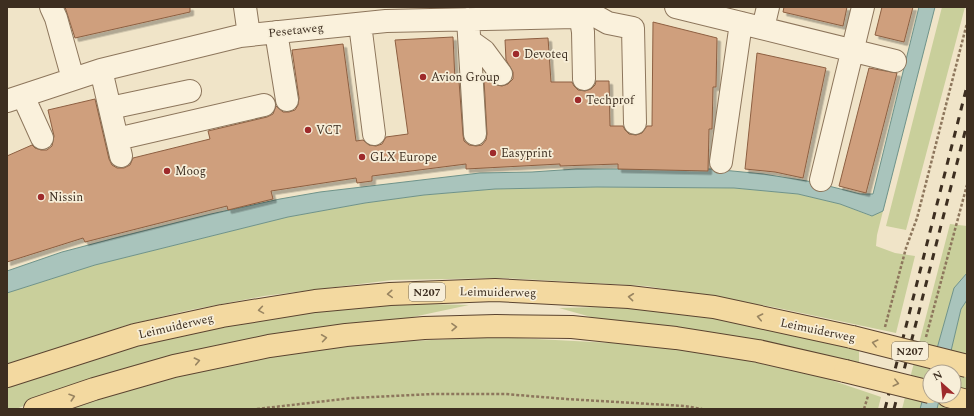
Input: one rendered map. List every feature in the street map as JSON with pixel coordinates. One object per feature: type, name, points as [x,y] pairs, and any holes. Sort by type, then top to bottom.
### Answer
[{"type":"main road","name":"Leimuiderweg","points":[[7,376],[135,335],[222,316],[315,301],[390,294],[496,290],[629,297],[714,307],[852,337],[967,366]]},
{"type":"main road","points":[[35,409],[94,389],[174,366],[269,346],[346,335],[424,328],[496,326],[572,328],[676,338],[758,351],[845,370],[922,390]]},
{"type":"street","points":[[51,7],[56,18],[73,79]]},
{"type":"street","points":[[245,7],[249,35]]},
{"type":"street","points":[[676,7],[895,61]]},
{"type":"street","points":[[763,28],[768,7]]},
{"type":"street","points":[[821,180],[863,7]]},
{"type":"street","points":[[584,79],[583,32],[585,10],[608,23],[633,28],[635,123]]},
{"type":"street","name":"Pesetaweg","points":[[15,99],[101,70],[240,36],[386,21],[575,17],[585,10]]},
{"type":"street","points":[[468,19],[476,134]]},
{"type":"street","points":[[721,162],[741,23]]},
{"type":"street","points":[[360,24],[374,134]]},
{"type":"street","points":[[276,32],[287,100]]},
{"type":"street","points":[[470,41],[484,51],[501,74]]},
{"type":"street","points":[[101,70],[119,148],[264,105]]},
{"type":"street","points":[[110,108],[190,91]]},
{"type":"street","points":[[15,99],[42,138]]},
{"type":"path","points":[[884,332],[906,248],[917,218],[967,23]]},
{"type":"path","points":[[924,342],[967,185]]},
{"type":"path","points":[[257,409],[352,398],[433,394],[505,394],[686,406],[702,409]]},
{"type":"path","points":[[864,409],[868,394]]},
{"type":"green space","points":[[942,7],[965,7],[906,230],[886,226]]},
{"type":"green space","points":[[597,187],[734,188],[798,194],[840,204],[871,216],[883,211],[876,246],[895,253],[915,256],[896,333],[773,307],[646,286],[503,278],[392,280],[264,296],[190,310],[127,325],[75,344],[7,365],[7,293],[95,265],[288,217],[365,203],[424,195],[495,189]]},
{"type":"green space","points":[[950,224],[967,226],[967,273],[954,288],[933,364],[922,364],[922,402],[920,409],[902,409]]},
{"type":"green space","points":[[967,300],[967,409],[937,409],[938,404],[962,404],[962,364],[948,364],[961,309]]},
{"type":"green space","points":[[378,303],[469,305],[54,394],[16,409],[7,409],[7,387],[42,373],[128,347],[253,319]]},
{"type":"green space","points":[[641,306],[713,316],[859,350],[859,364],[616,324],[559,308]]},
{"type":"green space","points":[[497,337],[688,347],[825,378],[881,397],[878,409],[65,409],[98,397],[207,368],[283,355],[366,343]]},
{"type":"water","points":[[919,7],[935,7],[883,211],[872,216],[840,204],[798,194],[734,188],[597,187],[495,189],[424,195],[365,203],[288,217],[95,265],[7,293],[7,271],[62,252],[119,237],[211,214],[280,199],[320,192],[480,173],[576,169],[712,169],[763,174],[813,182],[860,194],[873,194]]},
{"type":"water","points":[[967,273],[967,300],[961,309],[948,364],[932,364],[954,288]]},
{"type":"water","points":[[922,402],[922,404],[938,404],[937,409],[920,409]]},
{"type":"building","points":[[65,7],[190,7],[190,12],[75,38]]},
{"type":"building","points":[[784,7],[847,7],[843,26],[783,12]]},
{"type":"building","points":[[882,7],[913,7],[904,42],[875,35]]},
{"type":"building","points":[[653,22],[717,38],[716,87],[713,87],[712,129],[709,129],[708,171],[618,169],[618,164],[560,166],[560,164],[466,169],[466,164],[372,176],[372,181],[357,183],[356,178],[271,191],[273,199],[228,210],[227,206],[85,242],[83,238],[7,262],[7,156],[32,145],[41,150],[47,150],[52,146],[54,136],[48,110],[95,99],[109,159],[112,165],[117,168],[124,168],[130,165],[133,158],[210,139],[208,131],[267,117],[273,114],[276,106],[283,112],[295,110],[298,105],[299,98],[292,50],[343,44],[356,141],[363,140],[369,145],[376,146],[382,144],[386,137],[408,134],[395,40],[453,37],[455,81],[459,81],[464,141],[469,145],[476,146],[482,145],[486,140],[487,134],[484,80],[490,80],[496,85],[502,86],[508,84],[513,79],[513,72],[506,60],[505,40],[548,38],[551,82],[572,82],[578,90],[585,91],[591,89],[595,85],[596,81],[609,81],[610,126],[623,126],[629,134],[636,135],[642,133],[647,126],[652,126]]},
{"type":"building","points":[[757,53],[826,68],[803,178],[775,172],[745,169]]},
{"type":"building","points":[[869,68],[897,73],[866,193],[839,186]]},
{"type":"railway","points":[[885,409],[967,86]]},
{"type":"railway","points":[[894,409],[967,124]]},
{"type":"place","name":"Devoteq","points":[[516,54]]},
{"type":"place","name":"Avion Group","points":[[423,77]]},
{"type":"place","name":"Techprof","points":[[578,100]]},
{"type":"place","name":"VCT","points":[[308,130]]},
{"type":"place","name":"Easyprint","points":[[493,153]]},
{"type":"place","name":"GLX Europe","points":[[362,157]]},
{"type":"place","name":"Moog","points":[[167,171]]},
{"type":"place","name":"Nissin","points":[[41,197]]}]
